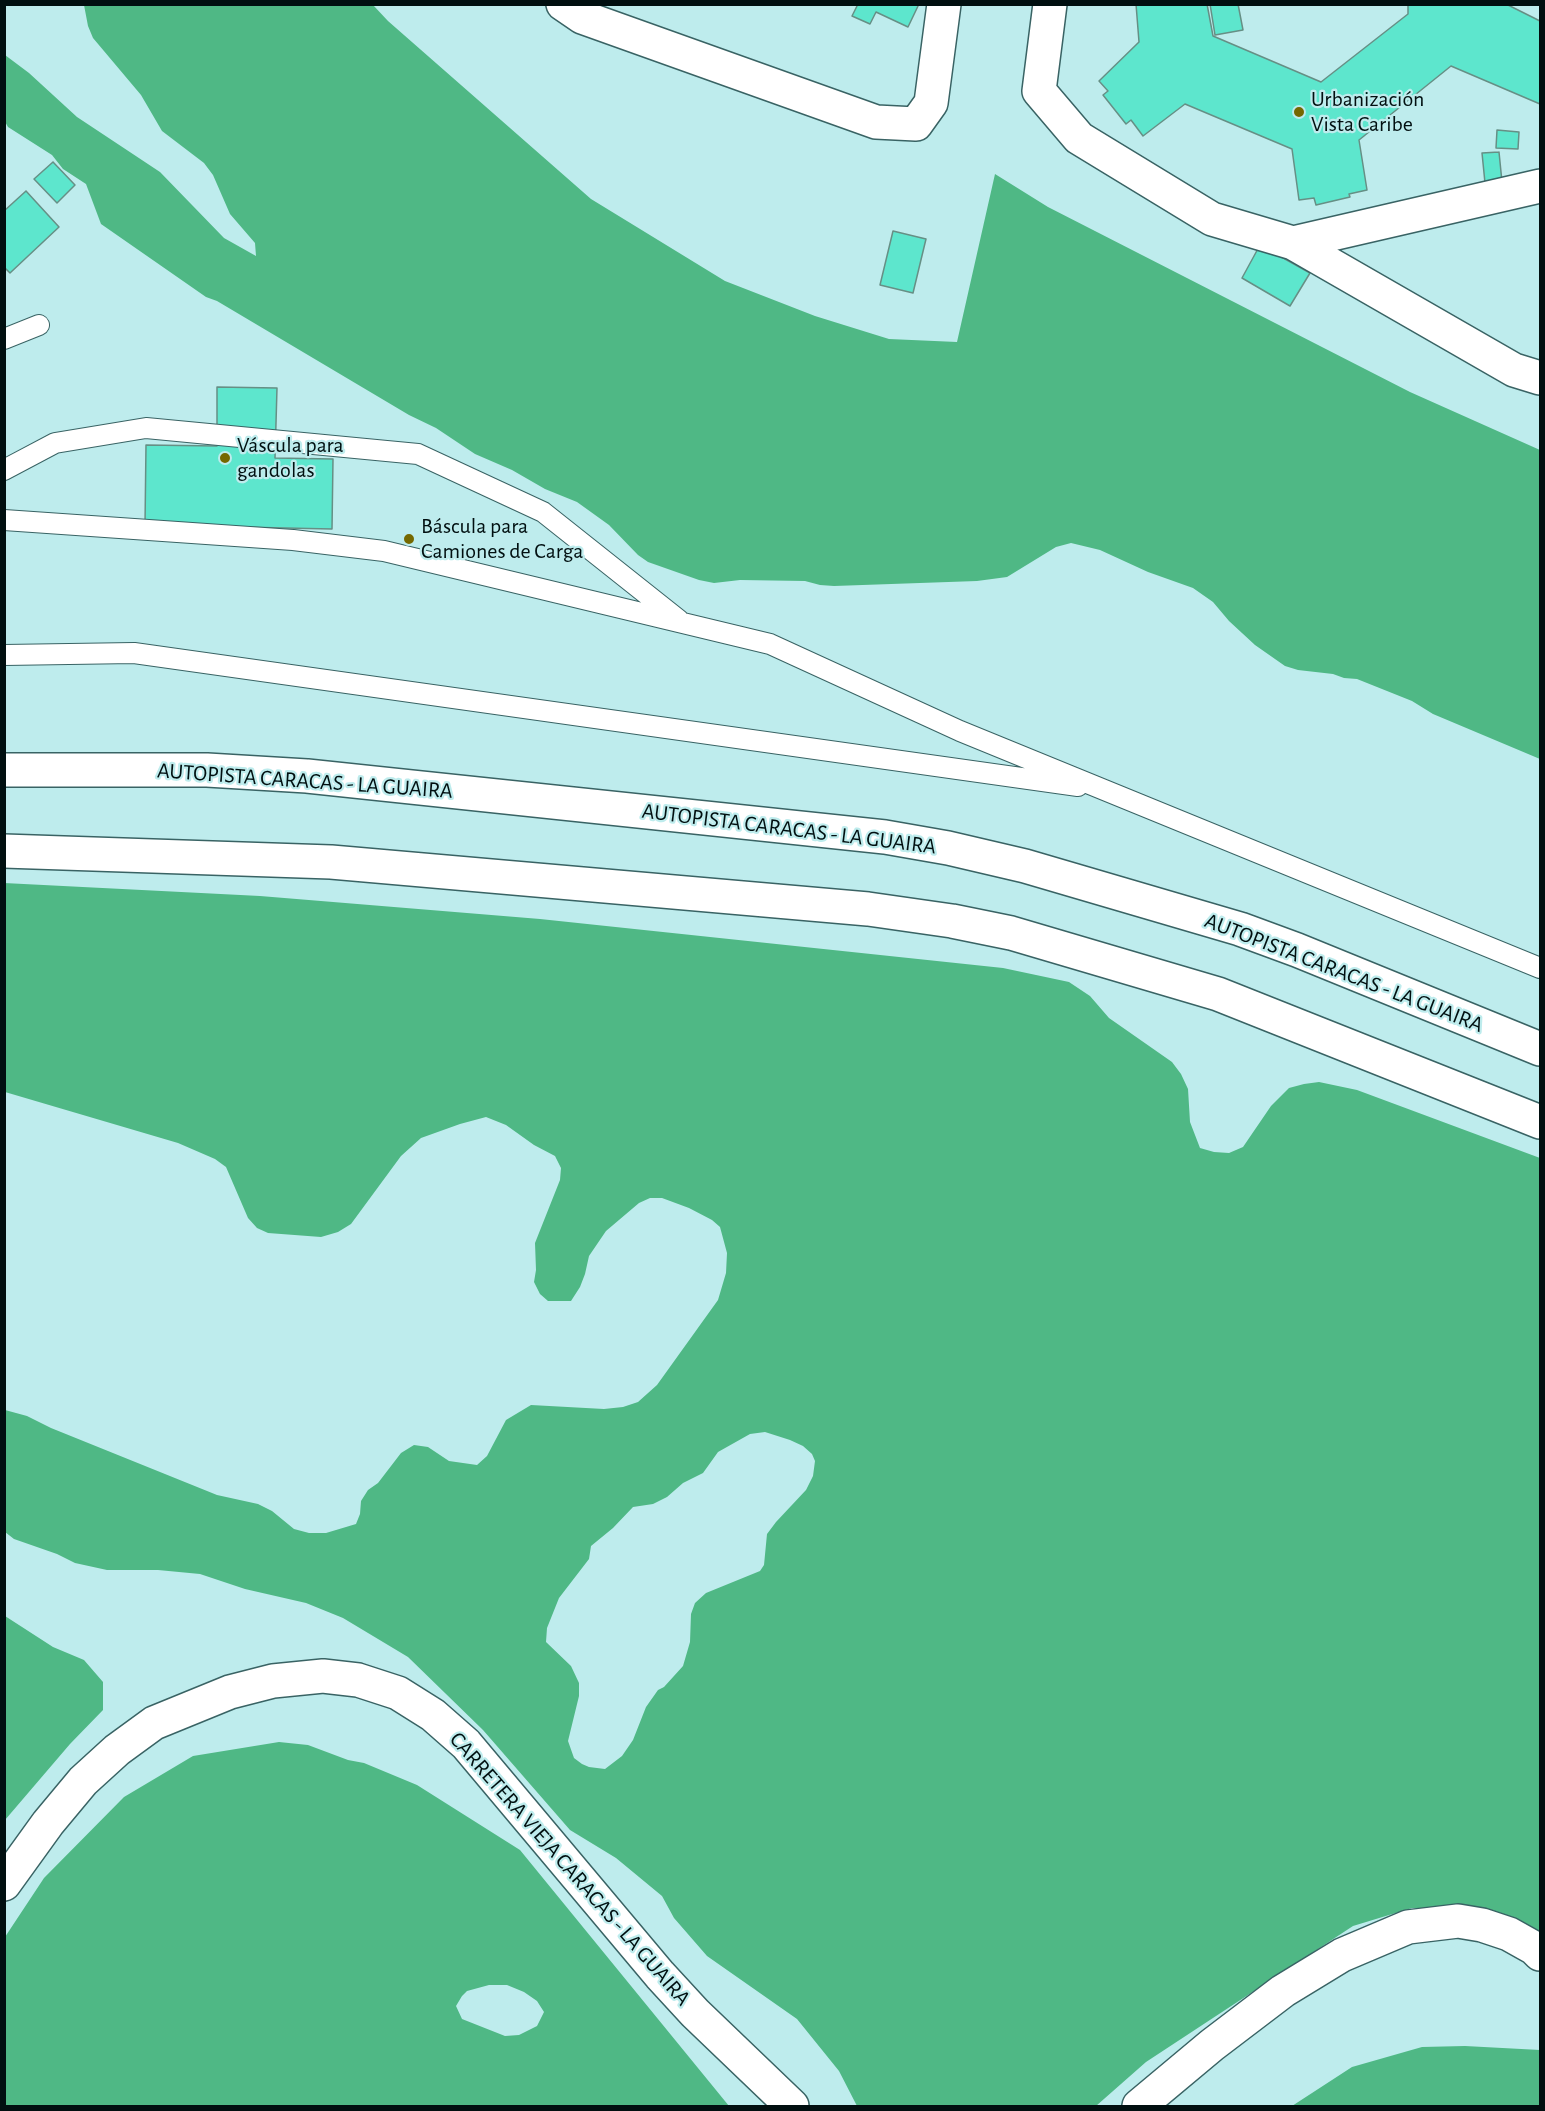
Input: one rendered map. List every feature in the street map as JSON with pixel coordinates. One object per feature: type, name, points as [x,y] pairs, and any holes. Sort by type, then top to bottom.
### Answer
[{"type":"main road","points":[[562,4],[582,17],[876,122],[916,124],[931,103],[944,4]]},
{"type":"main road","points":[[1050,4],[1039,91],[1079,138],[1212,219],[1293,243],[1514,370],[1540,378]]},
{"type":"main road","points":[[1293,243],[1540,186]]},
{"type":"main road","name":"AUTOPISTA CARACAS - LA GUAIRA","points":[[4,770],[207,770],[307,776],[861,835],[948,848],[1025,866],[1240,929],[1540,1049]]},
{"type":"main road","points":[[4,851],[331,862],[868,909],[952,921],[1011,933],[1218,994],[1540,1122]]},
{"type":"main road","name":"CARRETERA VIEJA CARACAS - LA GUAIRA","points":[[4,1884],[48,1823],[83,1781],[117,1750],[154,1723],[230,1692],[273,1681],[323,1676],[358,1680],[398,1693],[433,1715],[466,1744],[660,1975],[695,2013],[792,2106]]},
{"type":"main road","points":[[1139,2106],[1212,2045],[1283,1991],[1342,1955],[1408,1927],[1458,1921],[1482,1925],[1509,1934],[1540,1954]]},
{"type":"lane","points":[[4,339],[39,326]]},
{"type":"lane","points":[[4,470],[56,443],[146,428],[418,454],[543,512],[684,623]]},
{"type":"lane","points":[[4,520],[293,540],[384,550],[770,644],[960,731],[1540,968]]},
{"type":"lane","points":[[4,655],[134,654],[1107,791]]},
{"type":"green space","points":[[84,5],[373,5],[388,21],[591,199],[725,281],[815,316],[889,339],[957,342],[995,174],[1048,207],[1410,392],[1540,450],[1540,759],[1433,714],[1412,701],[1357,679],[1285,666],[1255,645],[1229,621],[1213,602],[1193,588],[1148,572],[1100,550],[1071,543],[1056,547],[1007,577],[977,581],[834,586],[805,581],[740,580],[714,583],[648,562],[638,555],[609,525],[577,502],[545,489],[512,470],[475,454],[436,428],[409,415],[217,301],[206,297],[101,224],[86,184],[63,169],[52,155],[8,127],[4,120],[5,55],[29,73],[77,117],[160,172],[224,238],[256,256],[255,243],[230,214],[213,175],[204,163],[162,131],[141,95],[93,38]]},
{"type":"green space","points":[[4,883],[260,896],[540,919],[1003,968],[1069,982],[1090,996],[1109,1018],[1172,1062],[1188,1089],[1190,1122],[1200,1148],[1229,1153],[1243,1147],[1271,1106],[1289,1088],[1319,1082],[1357,1090],[1540,1158],[1540,1946],[1477,1910],[1412,1908],[1353,1926],[1146,2062],[1096,2106],[857,2106],[839,2071],[797,2019],[707,1956],[674,1918],[662,1896],[616,1858],[570,1830],[483,1730],[408,1657],[343,1618],[306,1603],[245,1589],[200,1574],[158,1570],[107,1570],[75,1563],[14,1539],[5,1532],[5,1410],[27,1416],[51,1428],[217,1495],[258,1504],[272,1511],[294,1529],[309,1533],[326,1533],[356,1524],[361,1501],[368,1490],[378,1483],[401,1453],[414,1445],[428,1447],[449,1461],[477,1465],[487,1456],[506,1420],[531,1405],[604,1409],[623,1407],[638,1402],[657,1385],[718,1300],[726,1273],[727,1253],[720,1227],[689,1208],[662,1198],[650,1198],[639,1203],[606,1231],[589,1256],[580,1287],[571,1301],[548,1301],[540,1294],[534,1282],[535,1243],[560,1180],[561,1168],[555,1156],[534,1145],[506,1125],[486,1117],[421,1138],[401,1156],[351,1224],[338,1232],[321,1237],[268,1233],[257,1228],[248,1218],[226,1167],[215,1159],[178,1143],[5,1092]],"holes":[[[765,1432],[803,1446],[812,1454],[815,1461],[813,1476],[806,1490],[767,1534],[764,1565],[760,1571],[706,1593],[695,1603],[691,1614],[690,1642],[683,1666],[664,1687],[658,1690],[646,1707],[633,1740],[622,1756],[605,1769],[582,1764],[574,1758],[568,1741],[579,1696],[579,1683],[571,1666],[546,1642],[547,1628],[559,1598],[589,1559],[591,1546],[633,1507],[653,1504],[667,1497],[683,1483],[703,1473],[718,1452],[750,1434]]]},
{"type":"green space","points":[[5,1616],[53,1647],[84,1660],[103,1682],[103,1710],[70,1744],[5,1820]]},
{"type":"green space","points":[[279,1742],[308,1745],[348,1760],[364,1763],[417,1785],[520,1850],[729,2106],[5,2106],[5,1937],[44,1878],[124,1797],[193,1756]],"holes":[[[489,1985],[507,1985],[524,1992],[537,2001],[544,2012],[537,2026],[519,2035],[505,2036],[462,2019],[456,2006],[467,1991]]]},
{"type":"green space","points":[[1465,2046],[1540,2050],[1540,2106],[1292,2106],[1352,2067],[1422,2047]]},
{"type":"building","points":[[858,4],[919,4],[908,27],[876,12],[870,24],[852,16]]},
{"type":"building","name":"Urbanización Vista Caribe","points":[[1136,4],[1207,4],[1213,36],[1321,82],[1408,14],[1408,4],[1506,4],[1540,21],[1540,104],[1451,66],[1359,140],[1367,190],[1349,194],[1350,197],[1316,205],[1314,198],[1299,200],[1292,149],[1185,104],[1143,136],[1131,120],[1126,124],[1103,95],[1108,91],[1099,81],[1139,42]]},
{"type":"building","points":[[1210,4],[1238,4],[1243,30],[1215,35]]},
{"type":"building","points":[[1497,130],[1519,132],[1518,149],[1496,148]]},
{"type":"building","points":[[1499,152],[1502,182],[1485,183],[1482,153]]},
{"type":"building","points":[[53,162],[75,185],[57,203],[34,179]]},
{"type":"building","points":[[26,191],[59,227],[10,273],[4,267],[4,211]]},
{"type":"building","points":[[893,231],[926,239],[913,293],[880,285]]},
{"type":"building","points":[[1260,245],[1310,273],[1290,306],[1242,278]]},
{"type":"building","name":"Váscula para gandolas","points":[[217,387],[277,388],[275,458],[333,459],[332,529],[145,525],[146,445],[217,446]]},
{"type":"place","name":"Urbanización Vista Caribe","points":[[1299,112]]},
{"type":"place","name":"Váscula para gandolas","points":[[225,458]]},
{"type":"place","name":"Báscula para Camiones de Carga","points":[[409,539]]}]
